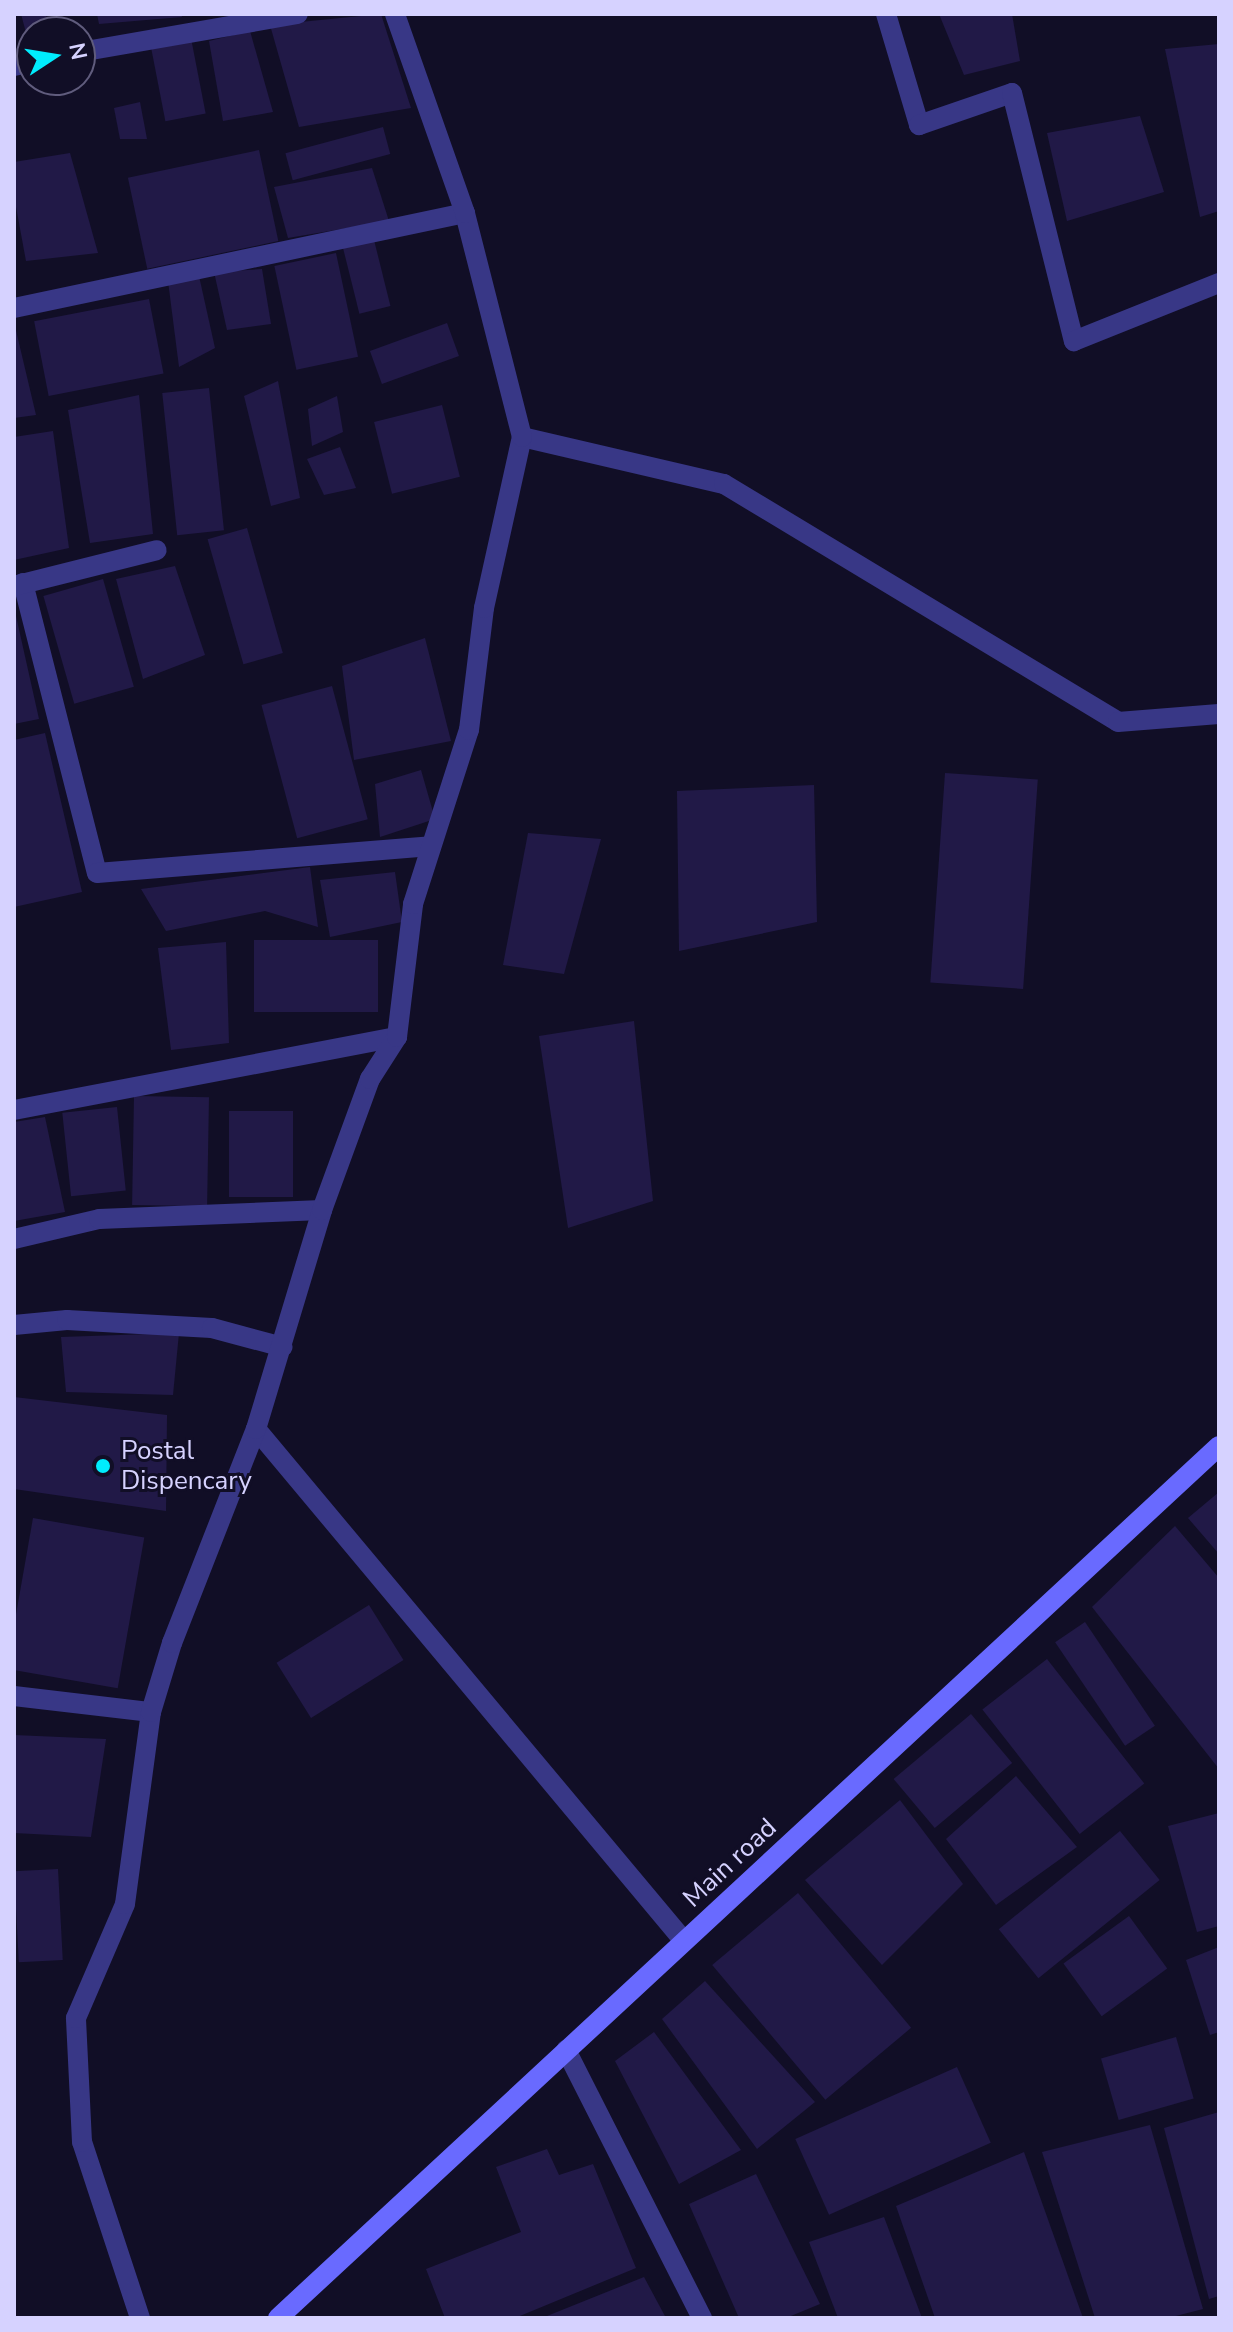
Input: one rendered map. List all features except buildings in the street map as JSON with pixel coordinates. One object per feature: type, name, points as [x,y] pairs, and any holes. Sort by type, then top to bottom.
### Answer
[{"type":"street","points":[[140,2318],[82,2142],[76,2018],[125,1904],[151,1712],[172,1643],[256,1429],[322,1210],[370,1079],[397,1037],[413,904],[469,730],[484,608],[522,437],[465,213],[395,14]]},
{"type":"street","points":[[886,14],[919,125],[1012,93],[1074,341],[1219,283]]},
{"type":"street","points":[[96,49],[285,15]]},
{"type":"street","points":[[14,308],[465,213]]},
{"type":"street","points":[[522,437],[724,484],[1118,722],[1219,714]]},
{"type":"street","points":[[157,550],[19,585],[97,873],[431,846]]},
{"type":"street","points":[[14,1110],[397,1037]]},
{"type":"street","points":[[14,1239],[99,1219],[322,1210]]},
{"type":"street","points":[[14,1325],[67,1320],[212,1328],[283,1347]]},
{"type":"street","points":[[256,1429],[684,1941]]},
{"type":"street","name":"Main road","points":[[278,2318],[1219,1446]]},
{"type":"street","points":[[14,1696],[151,1712]]},
{"type":"street","points":[[566,2050],[702,2318]]},
{"type":"place","name":"Postal Dispencary","points":[[103,1466]]}]
